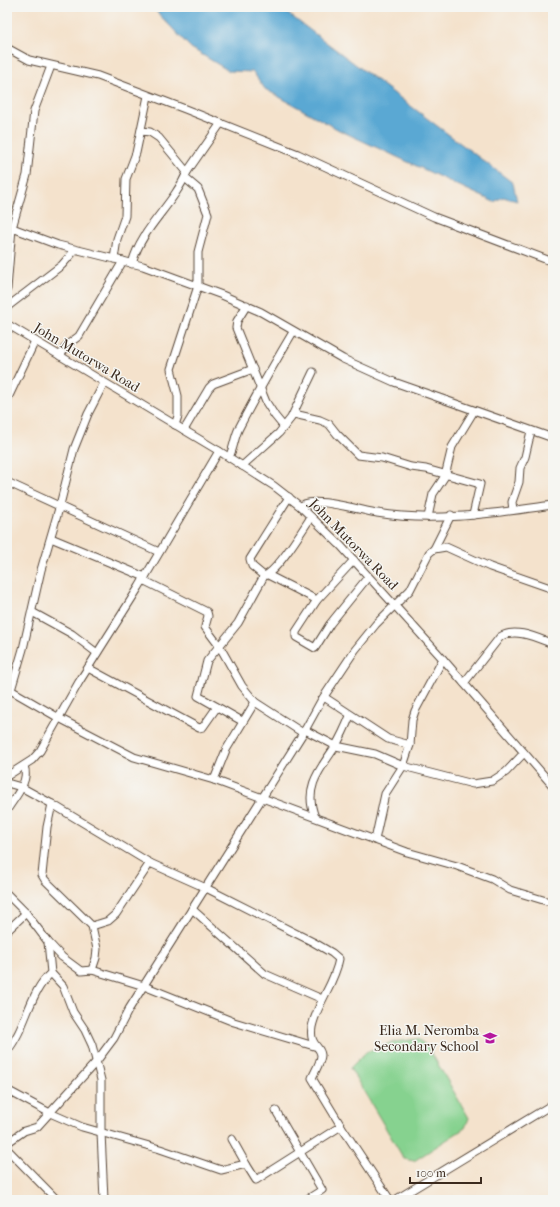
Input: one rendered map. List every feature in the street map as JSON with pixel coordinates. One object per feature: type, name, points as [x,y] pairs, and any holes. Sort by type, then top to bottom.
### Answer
[{"type":"street","points":[[7,48],[29,60],[98,76],[221,123],[298,154],[440,219],[553,262]]},
{"type":"street","points":[[7,289],[9,227],[27,175],[34,111],[51,66]]},
{"type":"street","points":[[114,258],[117,239],[125,216],[126,178],[136,153],[148,96]]},
{"type":"street","points":[[132,264],[142,238],[165,209],[221,123]]},
{"type":"street","points":[[141,131],[153,134],[159,138],[198,189],[208,211],[198,252],[198,286],[171,369],[178,396],[178,416],[174,425]]},
{"type":"street","points":[[9,227],[75,250],[114,258],[198,286],[247,305],[343,359],[394,382],[553,438]]},
{"type":"street","points":[[7,307],[62,265],[75,250]]},
{"type":"street","points":[[60,356],[67,345],[79,336],[123,261]]},
{"type":"street","points":[[247,305],[236,322],[236,328],[270,410],[284,427]]},
{"type":"street","name":"John Mutorwa Road","points":[[7,324],[229,457],[289,497],[301,507],[354,560],[443,659],[524,753],[552,782]]},
{"type":"street","points":[[229,457],[233,450],[235,437],[260,387],[293,332]]},
{"type":"street","points":[[7,400],[35,341]]},
{"type":"street","points":[[184,430],[209,388],[213,384],[253,369]]},
{"type":"street","points":[[242,466],[284,427],[294,414],[313,372]]},
{"type":"street","points":[[104,383],[88,414],[74,450],[32,612],[9,689],[59,718],[134,757],[214,780],[407,852],[458,866],[492,879],[510,890],[553,903]]},
{"type":"street","points":[[428,517],[433,494],[445,476],[452,447],[474,411]]},
{"type":"street","points":[[294,414],[324,421],[329,424],[358,455],[382,458],[445,476],[480,484],[473,515]]},
{"type":"street","points":[[513,510],[512,502],[517,489],[520,468],[525,457],[531,431]]},
{"type":"street","points":[[7,776],[24,766],[40,752],[88,668],[144,578],[219,451]]},
{"type":"street","points":[[7,482],[60,505],[159,552]]},
{"type":"street","points":[[289,497],[250,559],[252,566],[266,575],[317,600]]},
{"type":"street","points":[[301,507],[307,502],[318,502],[377,513],[428,517],[473,515],[553,505]]},
{"type":"street","points":[[7,1142],[24,1131],[37,1127],[96,1062],[114,1038],[128,1008],[144,986],[206,888],[226,853],[263,799],[324,697],[355,650],[376,624],[410,590],[429,553],[434,549],[451,515]]},
{"type":"street","points":[[242,721],[200,698],[198,694],[207,661],[220,647],[238,623],[266,575],[280,562],[311,516]]},
{"type":"street","points":[[51,538],[144,578],[207,612],[208,616],[205,627],[220,647],[242,686],[255,702],[304,732],[336,746],[375,754],[403,766],[473,784],[492,781],[506,772],[524,753]]},
{"type":"street","points":[[434,549],[446,547],[490,567],[553,589]]},
{"type":"street","points":[[354,560],[317,600],[296,635],[298,638],[315,648],[330,624],[368,577]]},
{"type":"street","points":[[32,612],[72,634],[97,653]]},
{"type":"street","points":[[464,683],[500,637],[505,634],[512,632],[518,633],[553,644]]},
{"type":"street","points":[[376,840],[385,794],[403,766],[410,745],[412,720],[415,711],[443,659]]},
{"type":"street","points":[[88,668],[200,728],[203,727],[216,707]]},
{"type":"street","points":[[324,697],[350,716],[388,739],[410,745]]},
{"type":"street","points":[[214,780],[226,750],[242,721],[255,702]]},
{"type":"street","points":[[315,817],[312,807],[312,786],[322,763],[336,746],[350,716]]},
{"type":"street","points":[[7,810],[26,777],[24,766]]},
{"type":"street","points":[[8,785],[21,787],[150,863],[206,888],[314,942],[332,952],[339,959],[313,1025],[311,1036],[314,1046],[320,1052],[321,1057],[312,1078],[341,1126],[390,1200]]},
{"type":"street","points":[[52,804],[47,827],[42,875],[45,880],[92,926],[97,949],[92,970]]},
{"type":"street","points":[[92,926],[108,921],[116,914],[150,863]]},
{"type":"street","points":[[7,894],[26,913],[48,942],[62,957],[81,971],[92,970],[144,986],[234,1022],[314,1046]]},
{"type":"street","points":[[192,909],[265,974],[322,999]]},
{"type":"street","points":[[7,931],[26,913]]},
{"type":"street","points":[[48,942],[51,973],[63,986],[73,1012],[92,1045],[101,1080],[101,1132],[104,1200]]},
{"type":"street","points":[[7,1051],[17,1040],[41,984],[51,973]]},
{"type":"street","points":[[7,1090],[50,1114],[82,1127],[160,1149],[221,1170],[246,1164]]},
{"type":"street","points":[[395,1200],[553,1104]]},
{"type":"street","points":[[276,1111],[322,1190],[306,1200]]},
{"type":"street","points":[[232,1139],[256,1180],[341,1126]]},
{"type":"street","points":[[7,1149],[57,1200]]},
{"type":"green space","points":[[418,1039],[428,1047],[469,1118],[465,1128],[414,1161],[404,1159],[350,1068],[366,1052],[393,1042]]},
{"type":"water","points":[[152,7],[282,7],[286,12],[513,183],[517,201],[503,197],[494,202],[339,130],[265,89],[253,72],[229,71],[191,48]]},
{"type":"place","name":"Elia M. Neromba Secondary School","points":[[490,1038]]}]
